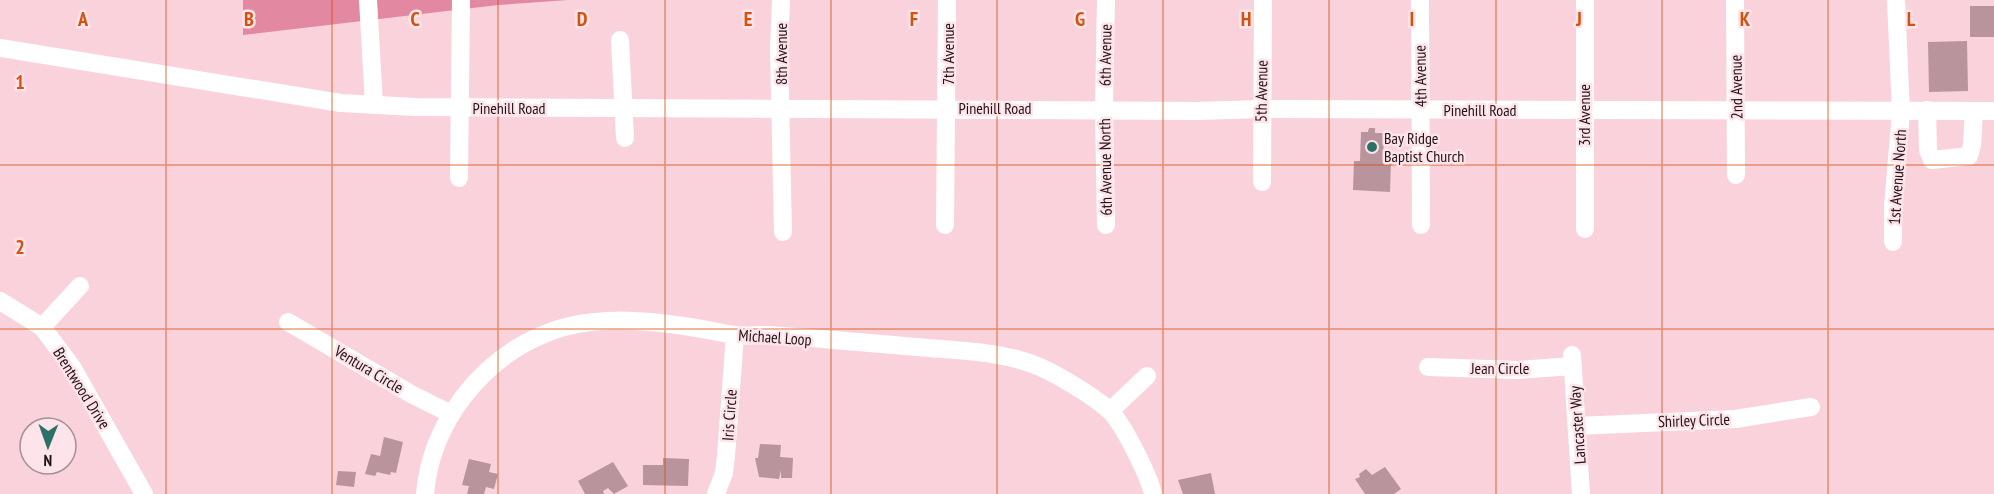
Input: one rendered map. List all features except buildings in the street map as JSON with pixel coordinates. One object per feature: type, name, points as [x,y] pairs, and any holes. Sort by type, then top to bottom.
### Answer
[{"type":"street","points":[[368,0],[374,105]]},
{"type":"street","points":[[459,178],[461,0]]},
{"type":"street","name":"8th Avenue","points":[[781,0],[779,50],[783,232]]},
{"type":"street","name":"7th Avenue","points":[[945,225],[947,0]]},
{"type":"street","name":"6th Avenue","points":[[1104,110],[1106,0]]},
{"type":"street","name":"5th Avenue","points":[[1262,182],[1263,0]]},
{"type":"street","name":"4th Avenue","points":[[1420,0],[1420,225]]},
{"type":"street","name":"3rd Avenue","points":[[1585,0],[1585,230]]},
{"type":"street","name":"2nd Avenue","points":[[1735,0],[1736,175]]},
{"type":"street","name":"1st Avenue North","points":[[1893,242],[1893,206],[1901,112],[1896,0]]},
{"type":"street","points":[[620,40],[625,138]]},
{"type":"street","name":"Pinehill Road","points":[[0,48],[341,103],[374,105],[624,109],[1994,111]]},
{"type":"street","name":"6th Avenue North","points":[[1104,110],[1106,225]]},
{"type":"street","points":[[1927,110],[1928,150],[1932,160],[1969,156],[1974,111]]},
{"type":"street","points":[[42,327],[80,286]]},
{"type":"street","name":"Brentwood Drive","points":[[0,301],[42,327],[72,367],[144,494]]},
{"type":"street","name":"Ventura Circle","points":[[288,322],[411,394],[451,414]]},
{"type":"street","name":"Michael Loop","points":[[425,494],[438,440],[451,414],[472,384],[519,346],[560,328],[589,322],[632,322],[689,327],[735,335],[916,347],[1012,358],[1041,368],[1067,381],[1110,411],[1139,459],[1153,494]]},
{"type":"street","name":"Iris Circle","points":[[716,494],[724,473],[735,335]]},
{"type":"street","name":"Jean Circle","points":[[1428,367],[1518,370],[1572,361]]},
{"type":"street","name":"Lancaster Way","points":[[1572,361],[1581,494]]},
{"type":"street","points":[[1110,411],[1147,376]]},
{"type":"street","name":"Shirley Circle","points":[[1577,426],[1735,419],[1811,407]]},
{"type":"shaded area","points":[[243,0],[568,0],[498,5],[243,35]]},
{"type":"place","name":"Bay Ridge Baptist Church","points":[[1372,147]]}]
